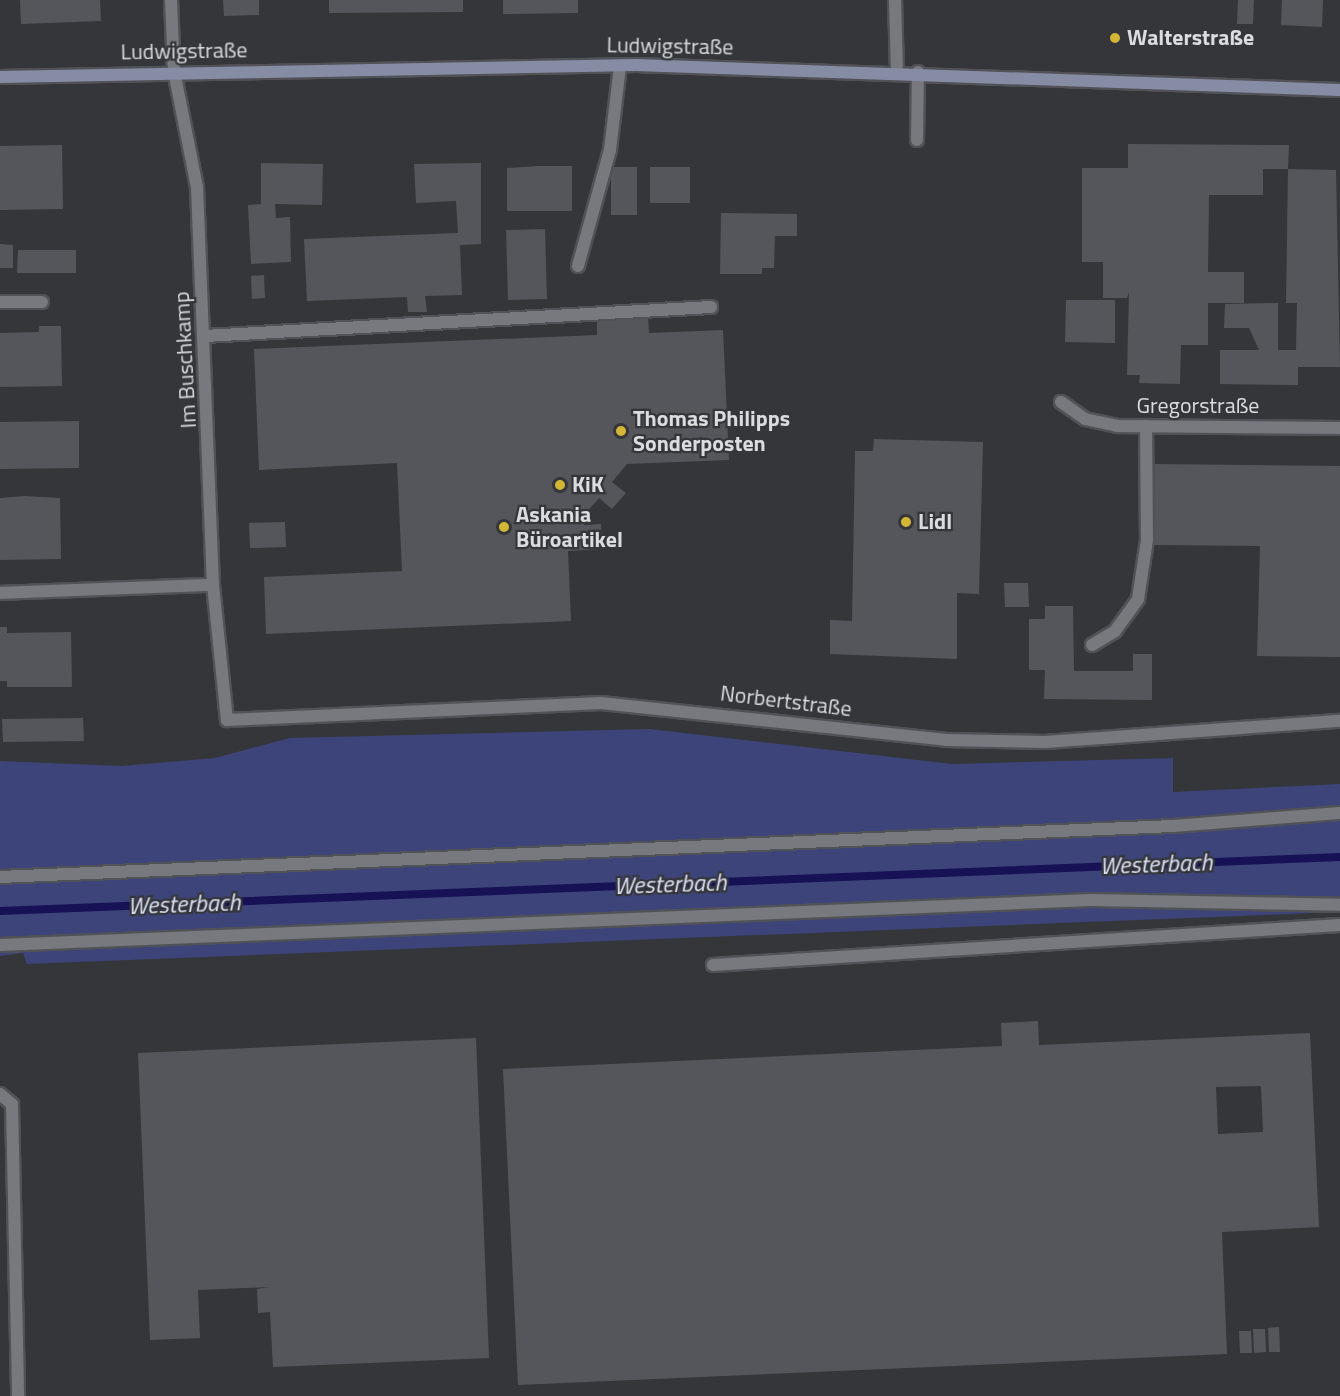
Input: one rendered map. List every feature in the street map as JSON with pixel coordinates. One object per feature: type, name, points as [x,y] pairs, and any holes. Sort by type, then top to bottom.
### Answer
[{"type":"main road","name":"Ludwigstraße","points":[[0,77],[174,71],[620,66],[897,71],[1340,90]]},
{"type":"street","name":"Im Buschkamp","points":[[171,0],[174,71],[196,187],[205,336],[213,585],[227,720]]},
{"type":"street","points":[[895,0],[897,71]]},
{"type":"street","points":[[578,266],[610,150],[620,66]]},
{"type":"street","points":[[917,140],[918,72]]},
{"type":"street","points":[[0,302],[42,302]]},
{"type":"street","points":[[205,336],[711,307]]},
{"type":"street","name":"Gregorstraße","points":[[1061,402],[1085,419],[1146,426],[1340,428]]},
{"type":"street","points":[[1092,645],[1115,631],[1138,599],[1147,540],[1146,426]]},
{"type":"street","points":[[0,593],[213,585]]},
{"type":"street","name":"Norbertstraße","points":[[227,720],[601,703],[946,740],[1045,742],[1340,721]]},
{"type":"street","points":[[0,877],[1173,826],[1340,813]]},
{"type":"street","points":[[0,945],[1090,900],[1340,905]]},
{"type":"street","points":[[713,965],[1340,925]]},
{"type":"street","points":[[0,1094],[12,1104],[18,1396]]},
{"type":"shaded area","points":[[649,729],[952,764],[1173,758],[1173,792],[1340,784],[1340,912],[27,964],[23,953],[0,956],[0,761],[122,766],[215,758],[290,738]]},
{"type":"building","points":[[20,0],[100,0],[101,21],[21,24]]},
{"type":"building","points":[[223,0],[259,0],[259,15],[224,16]]},
{"type":"building","points":[[329,0],[463,0],[463,12],[329,13]]},
{"type":"building","points":[[503,0],[578,0],[578,13],[503,14]]},
{"type":"building","points":[[1238,0],[1254,0],[1253,24],[1237,24]]},
{"type":"building","points":[[1282,0],[1323,0],[1322,27],[1281,25]]},
{"type":"building","points":[[1128,144],[1289,145],[1288,169],[1263,169],[1263,195],[1209,195],[1208,272],[1244,272],[1244,303],[1208,303],[1208,345],[1181,345],[1180,384],[1139,383],[1140,375],[1127,375],[1129,292],[1127,298],[1103,298],[1103,262],[1082,262],[1082,168],[1128,168]]},
{"type":"building","points":[[62,145],[63,209],[0,210],[0,146]]},
{"type":"building","points":[[261,163],[323,164],[322,205],[275,204],[276,218],[290,217],[291,262],[251,264],[248,205],[261,204]]},
{"type":"building","points":[[481,163],[481,244],[460,245],[462,295],[425,296],[427,312],[408,312],[407,297],[307,301],[304,239],[458,233],[456,201],[416,203],[414,164]]},
{"type":"building","points":[[572,166],[572,211],[507,211],[507,168]]},
{"type":"building","points":[[611,167],[637,167],[637,215],[611,215]]},
{"type":"building","points":[[650,167],[690,167],[690,203],[650,203]]},
{"type":"building","points":[[1288,169],[1336,170],[1340,367],[1298,367],[1298,385],[1220,384],[1220,350],[1259,350],[1249,328],[1224,328],[1225,304],[1278,303],[1278,350],[1296,350],[1297,303],[1286,303]]},
{"type":"building","points":[[721,213],[797,214],[797,236],[775,236],[774,268],[762,268],[762,274],[720,274]]},
{"type":"building","points":[[545,229],[547,299],[508,300],[506,230]]},
{"type":"building","points":[[0,244],[13,245],[13,268],[0,268]]},
{"type":"building","points":[[18,250],[76,250],[76,273],[17,273]]},
{"type":"building","points":[[264,275],[265,298],[252,299],[251,276]]},
{"type":"building","points":[[1066,300],[1115,300],[1115,343],[1065,342]]},
{"type":"building","points":[[648,315],[649,333],[723,330],[729,460],[627,464],[612,482],[626,493],[612,509],[599,498],[584,515],[584,525],[601,524],[602,549],[568,551],[571,621],[266,634],[264,577],[402,571],[397,463],[259,470],[254,349],[597,335],[597,318]]},
{"type":"building","points":[[39,326],[61,326],[62,386],[0,387],[0,333],[39,332]]},
{"type":"building","points":[[79,421],[79,468],[0,469],[0,422]]},
{"type":"building","name":"Lidl","points":[[874,439],[983,442],[979,594],[957,593],[957,659],[830,654],[830,620],[852,621],[855,451],[873,451]]},
{"type":"building","points":[[1155,464],[1340,466],[1340,657],[1257,656],[1260,546],[1155,545]]},
{"type":"building","points":[[24,496],[60,498],[61,559],[0,560],[0,498]]},
{"type":"building","points":[[285,522],[286,547],[250,548],[249,523]]},
{"type":"building","points":[[1004,583],[1028,583],[1029,607],[1005,607]]},
{"type":"building","points":[[1045,606],[1073,606],[1074,671],[1133,671],[1133,654],[1152,654],[1152,700],[1044,699],[1045,670],[1029,670],[1029,619],[1045,619]]},
{"type":"building","points":[[0,627],[7,627],[7,633],[71,632],[72,687],[7,687],[7,681],[0,681]]},
{"type":"building","points":[[83,718],[84,741],[3,742],[2,719]]},
{"type":"building","points":[[1038,1021],[1039,1045],[1310,1033],[1319,1227],[1222,1232],[1227,1354],[518,1385],[503,1069],[1002,1046],[1001,1023]],"holes":[[[1261,1086],[1263,1132],[1218,1134],[1216,1087]]]},
{"type":"building","points":[[476,1038],[489,1358],[273,1367],[270,1312],[258,1313],[257,1289],[269,1287],[198,1290],[200,1338],[150,1340],[138,1053]]},
{"type":"building","points":[[1279,1327],[1280,1352],[1269,1352],[1268,1328]]},
{"type":"building","points":[[1253,1329],[1265,1329],[1266,1352],[1254,1353]]},
{"type":"building","points":[[1239,1331],[1251,1331],[1252,1353],[1240,1353]]},
{"type":"waterway","name":"Westerbach","points":[[0,911],[1340,857]]},
{"type":"place","name":"Walterstraße","points":[[1115,38]]},
{"type":"place","name":"Thomas Philipps Sonderposten","points":[[621,431]]},
{"type":"place","name":"KiK","points":[[560,485]]},
{"type":"place","name":"Lidl","points":[[906,522]]},
{"type":"place","name":"Askania Büroartikel","points":[[504,527]]}]
